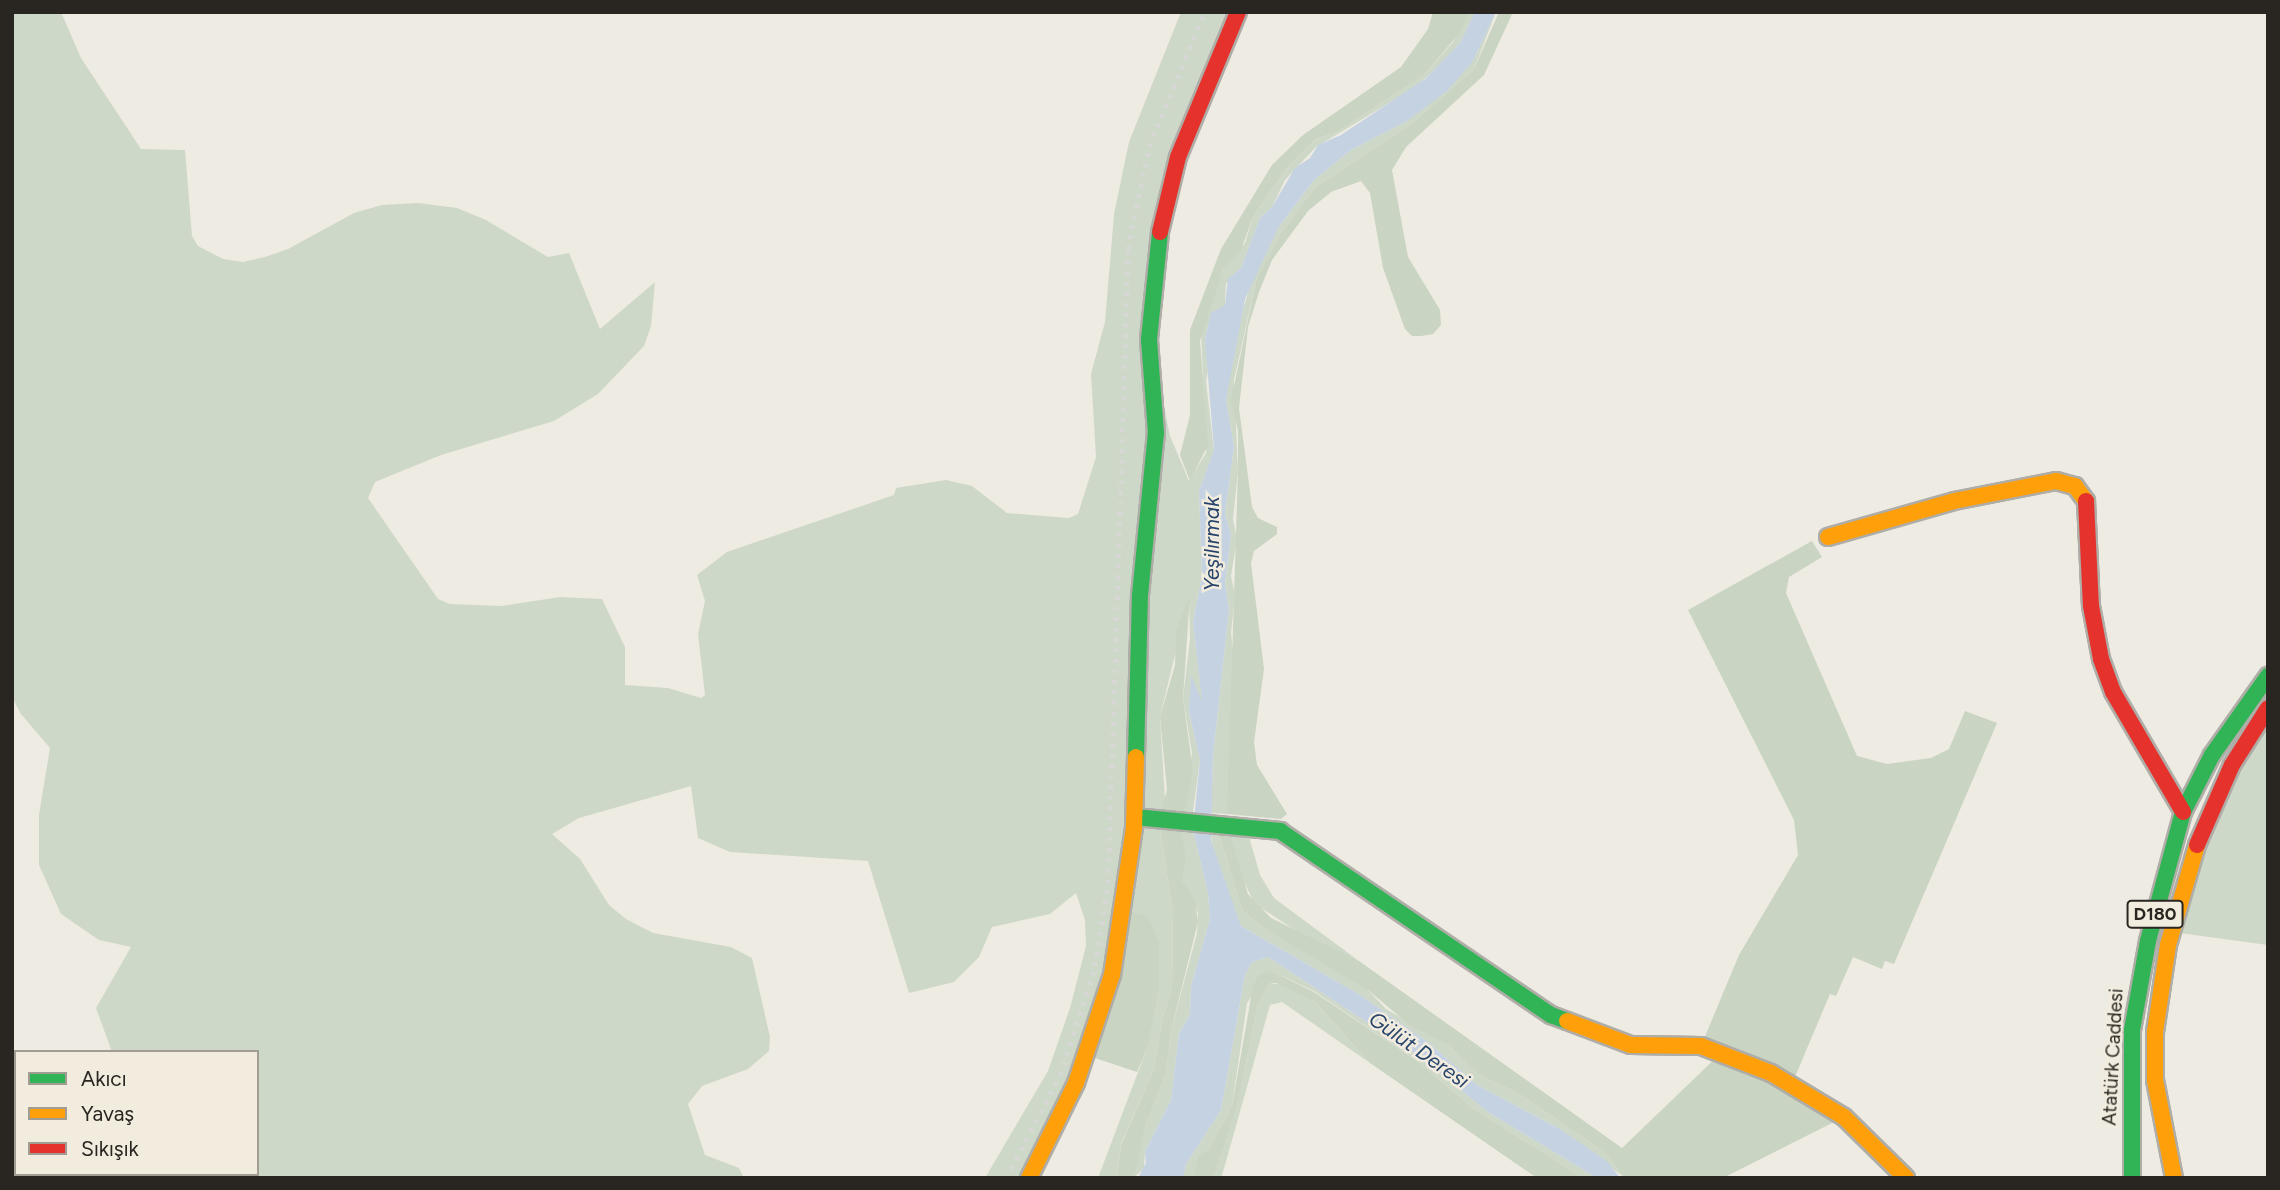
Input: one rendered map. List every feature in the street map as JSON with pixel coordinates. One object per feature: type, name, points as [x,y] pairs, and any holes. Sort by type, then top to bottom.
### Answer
[{"type":"main road","points":[[1029,1178],[1076,1083],[1100,1020],[1114,962],[1135,817],[1140,595],[1156,447],[1149,339],[1153,255],[1178,157],[1238,12]]},
{"type":"main road","points":[[1828,537],[1967,499],[2056,481],[2075,486],[2088,503],[2091,606],[2101,659],[2113,692],[2183,812]]},
{"type":"main road","name":"Atatürk Caddesi","points":[[2132,1178],[2130,1080],[2139,982],[2183,812],[2212,755],[2268,676]]},
{"type":"main road","name":"D180","points":[[2174,1178],[2155,1080],[2155,1032],[2166,955],[2201,831],[2232,765],[2268,708]]},
{"type":"main road","points":[[1135,817],[1230,824],[1280,831],[1299,841],[1523,998],[1577,1028],[1631,1045],[1701,1046],[1772,1073],[1844,1117],[1906,1178]]},
{"type":"green space","points":[[12,12],[61,12],[81,58],[141,149],[185,150],[192,236],[198,246],[223,259],[243,262],[265,257],[288,249],[354,213],[382,205],[418,203],[457,208],[486,220],[548,257],[569,253],[600,329],[655,282],[651,326],[644,346],[598,394],[554,421],[441,455],[375,482],[368,498],[438,599],[450,604],[501,606],[560,597],[602,599],[625,647],[625,685],[668,688],[701,698],[705,695],[698,634],[705,601],[697,575],[727,552],[894,495],[896,488],[946,480],[972,486],[1007,513],[1069,518],[1078,514],[1096,457],[1091,374],[1105,322],[1114,214],[1129,142],[1181,12],[1238,12],[1209,77],[1153,255],[1158,377],[1170,436],[1189,481],[1206,453],[1201,330],[1223,269],[1245,243],[1253,217],[1286,169],[1316,139],[1337,132],[1423,76],[1453,42],[1470,12],[1475,12],[1460,43],[1439,66],[1414,88],[1316,147],[1285,180],[1272,207],[1260,218],[1241,268],[1226,284],[1225,305],[1210,318],[1205,339],[1210,362],[1206,381],[1214,451],[1199,491],[1202,576],[1193,622],[1203,707],[1193,682],[1189,712],[1200,760],[1193,812],[1184,812],[1192,753],[1183,698],[1190,639],[1189,597],[1160,717],[1165,799],[1161,811],[1135,809],[1135,827],[1160,828],[1173,914],[1172,990],[1163,1017],[1154,1069],[1121,1144],[1117,1178],[1098,1178],[1149,1043],[1159,990],[1159,942],[1112,975],[1029,1178],[985,1178],[1048,1071],[1070,1008],[1086,946],[1085,920],[1076,893],[1050,914],[992,927],[979,957],[954,982],[909,993],[868,861],[730,852],[698,838],[691,786],[579,818],[552,834],[580,859],[609,905],[626,919],[653,933],[731,947],[752,958],[770,1037],[769,1051],[748,1069],[702,1086],[688,1104],[705,1155],[739,1168],[744,1178],[208,1178],[259,1176],[259,1050],[111,1050],[96,1008],[131,947],[99,940],[61,914],[39,865],[39,815],[50,748],[21,714],[12,697]]},
{"type":"green space","points":[[1433,12],[1470,12],[1458,35],[1423,76],[1337,132],[1316,139],[1286,169],[1253,217],[1241,250],[1223,269],[1200,341],[1208,445],[1190,481],[1180,455],[1190,415],[1190,330],[1221,249],[1272,165],[1303,135],[1401,67],[1428,29]]},
{"type":"green space","points":[[1496,12],[1474,69],[1410,125],[1315,187],[1280,234],[1257,277],[1234,380],[1238,472],[1233,519],[1237,539],[1231,576],[1235,595],[1231,632],[1235,673],[1230,789],[1227,814],[1211,813],[1213,756],[1229,609],[1225,584],[1231,535],[1225,514],[1234,446],[1226,400],[1236,331],[1254,274],[1278,228],[1314,180],[1351,150],[1407,121],[1434,98],[1473,61]]},
{"type":"green space","points":[[1499,12],[1513,12],[1484,75],[1406,147],[1392,170],[1408,257],[1440,310],[1441,325],[1433,334],[1421,336],[1412,336],[1405,329],[1383,268],[1370,193],[1361,181],[1331,192],[1308,211],[1272,260],[1259,292],[1248,327],[1239,408],[1252,507],[1258,518],[1277,527],[1277,534],[1254,551],[1251,563],[1264,669],[1254,742],[1257,765],[1287,814],[1281,819],[1227,814],[1238,472],[1238,431],[1231,400],[1257,277],[1280,234],[1315,187],[1410,125],[1474,69]]},
{"type":"green space","points":[[1812,541],[1822,557],[1789,577],[1786,593],[1857,756],[1887,764],[1931,758],[1949,749],[1965,711],[1997,723],[1894,964],[1885,961],[1882,969],[1853,957],[1836,996],[1830,994],[1792,1084],[1844,1117],[1723,1178],[1625,1178],[1605,1153],[1571,1129],[1518,1093],[1479,1075],[1449,1046],[1407,1023],[1368,990],[1262,927],[1242,910],[1218,831],[1229,832],[1248,894],[1271,918],[1359,961],[1622,1148],[1721,1053],[1701,1046],[1739,955],[1798,855],[1794,820],[1688,610]]},
{"type":"green space","points":[[1190,595],[1183,698],[1193,771],[1184,812],[1161,811],[1167,790],[1160,717],[1175,665],[1176,631]]},
{"type":"green space","points":[[2268,726],[2268,945],[2172,932],[2201,831]]},
{"type":"green space","points":[[1160,828],[1181,830],[1186,859],[1182,881],[1195,901],[1198,922],[1171,1031],[1166,1074],[1145,1127],[1133,1178],[1117,1178],[1121,1145],[1154,1069],[1163,1017],[1172,990],[1173,914]]},
{"type":"green space","points":[[1181,830],[1193,830],[1208,893],[1210,919],[1191,986],[1190,1014],[1179,1034],[1171,1100],[1145,1152],[1144,1169],[1133,1178],[1145,1127],[1166,1074],[1171,1031],[1197,933],[1198,913],[1182,881]]},
{"type":"green space","points":[[1211,831],[1218,831],[1242,910],[1262,927],[1324,961],[1368,990],[1386,1009],[1449,1046],[1479,1075],[1518,1093],[1571,1129],[1605,1153],[1625,1178],[1560,1129],[1477,1085],[1429,1043],[1357,993],[1241,926],[1212,848]]},
{"type":"green space","points":[[1229,832],[1248,833],[1260,875],[1274,898],[1359,961],[1309,939],[1255,904],[1241,876]]},
{"type":"green space","points":[[1123,911],[1141,914],[1150,921],[1159,942],[1159,990],[1149,1044],[1137,1072],[1086,1055]]},
{"type":"green space","points":[[1268,957],[1427,1062],[1488,1112],[1597,1178],[1583,1178],[1473,1108],[1417,1061],[1314,991],[1271,971],[1247,1003],[1232,1106],[1208,1150],[1198,1157],[1193,1178],[1183,1178],[1186,1164],[1221,1110],[1245,975],[1252,962]]},
{"type":"green space","points":[[1271,971],[1314,992],[1417,1061],[1473,1108],[1583,1178],[1537,1178],[1370,1063],[1315,1002],[1276,983],[1269,984],[1258,1004],[1237,1106],[1214,1178],[1193,1178],[1198,1156],[1208,1150],[1232,1106],[1253,986],[1258,976]]},
{"type":"green space","points":[[1269,984],[1281,984],[1315,1002],[1370,1063],[1282,1002],[1270,1005],[1221,1178],[1214,1178],[1237,1105],[1258,1004]]},
{"type":"water","points":[[1475,12],[1496,12],[1473,61],[1447,91],[1407,121],[1351,150],[1314,180],[1278,228],[1245,299],[1226,400],[1234,446],[1225,514],[1231,535],[1225,584],[1229,609],[1213,756],[1211,841],[1241,926],[1357,993],[1429,1043],[1477,1085],[1560,1129],[1608,1162],[1620,1178],[1597,1178],[1488,1112],[1427,1062],[1268,957],[1252,962],[1245,975],[1221,1110],[1186,1164],[1183,1178],[1138,1178],[1146,1163],[1145,1152],[1171,1100],[1179,1034],[1190,1014],[1191,986],[1210,919],[1208,893],[1193,830],[1200,760],[1189,712],[1191,675],[1202,701],[1193,622],[1202,576],[1199,491],[1214,450],[1205,339],[1211,313],[1225,305],[1228,279],[1241,268],[1260,218],[1272,207],[1295,168],[1310,158],[1318,145],[1341,135],[1425,79],[1460,43]]},
{"type":"railway","points":[[1006,1178],[1060,1075],[1095,966],[1108,883],[1128,249],[1149,146],[1205,12]]},
{"type":"traffic: fast","points":[[1136,757],[1140,595],[1156,433],[1149,339],[1160,232]]},
{"type":"traffic: fast","points":[[2132,1178],[2132,1030],[2148,941],[2183,812],[2212,755],[2268,676]]},
{"type":"traffic: fast","points":[[1135,817],[1280,831],[1551,1015],[1567,1021]]},
{"type":"traffic: slow","points":[[1828,537],[1954,501],[2056,481],[2075,486],[2086,501]]},
{"type":"traffic: slow","points":[[1029,1178],[1076,1083],[1112,975],[1134,827],[1136,757]]},
{"type":"traffic: slow","points":[[2174,1178],[2155,1080],[2155,1032],[2168,945],[2197,845]]},
{"type":"traffic: slow","points":[[1567,1021],[1631,1045],[1701,1046],[1771,1073],[1844,1117],[1906,1178]]},
{"type":"traffic: jam","points":[[1160,232],[1178,157],[1238,12]]},
{"type":"traffic: jam","points":[[2086,501],[2091,606],[2101,659],[2113,692],[2183,812]]},
{"type":"traffic: jam","points":[[2197,845],[2232,765],[2268,708]]},
{"type":"water label","name":"Yeşilırmak","points":[[1212,544]]},
{"type":"water label","name":"Gülüt Deresi","points":[[1419,1050]]}]
